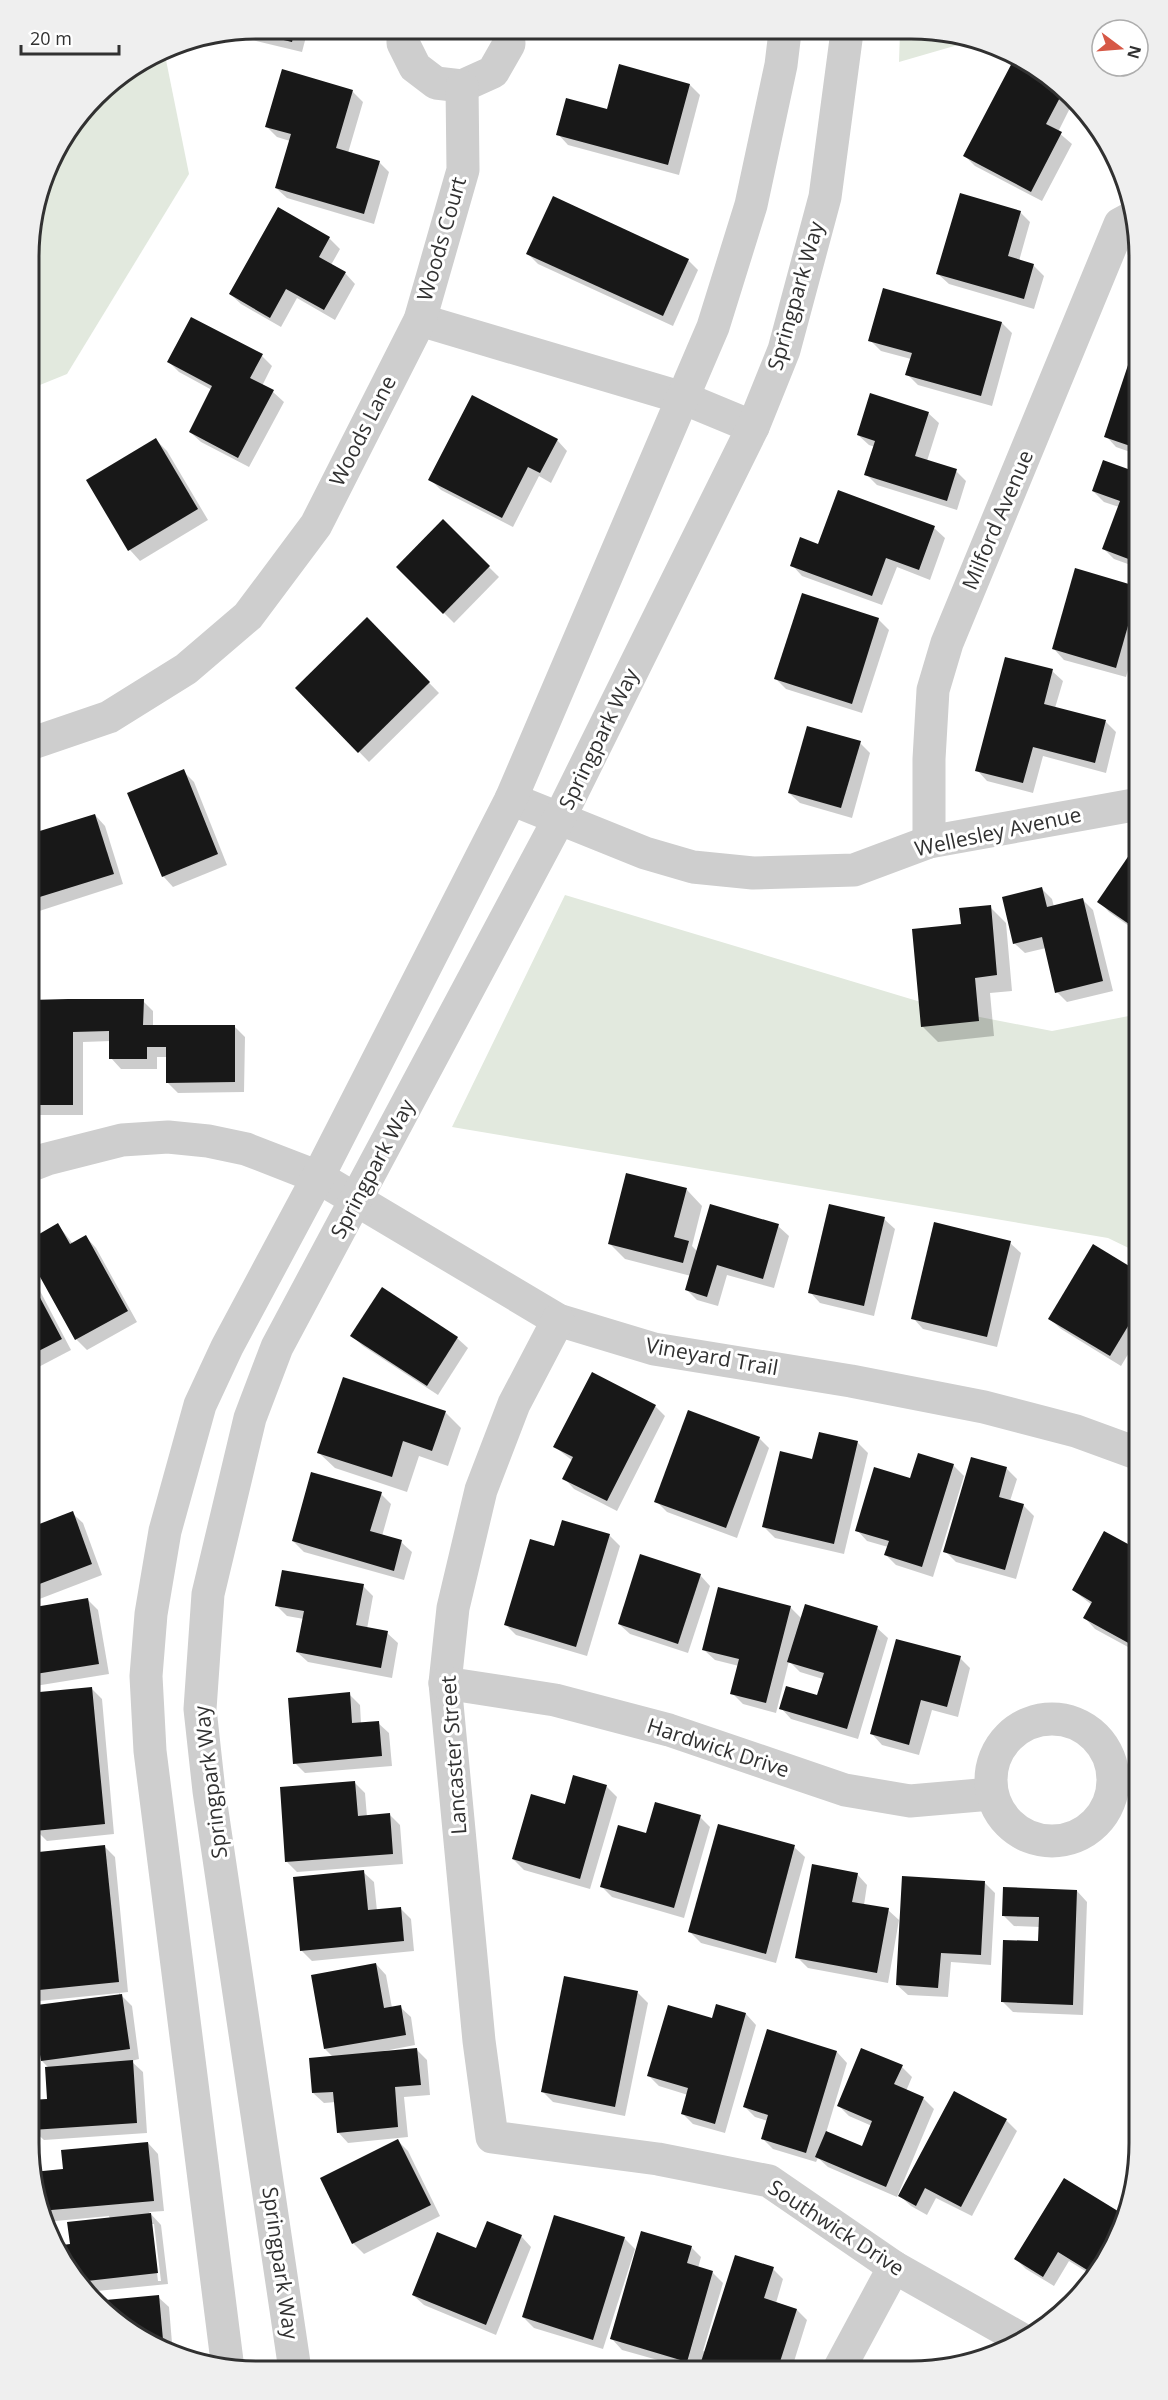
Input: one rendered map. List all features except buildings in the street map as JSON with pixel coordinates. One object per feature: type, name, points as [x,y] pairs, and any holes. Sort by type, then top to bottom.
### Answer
[{"type":"street","points":[[403,39],[403,43],[415,67],[436,83],[462,86],[493,72],[509,44],[509,39]]},
{"type":"street","points":[[227,2359],[150,1750],[147,1665],[151,1614],[165,1532],[200,1405],[227,1347],[318,1177],[511,799],[713,327],[751,206],[781,65],[784,39]]},
{"type":"street","name":"Springpark Way","points":[[294,2361],[209,1791],[200,1709],[208,1594],[250,1418],[277,1347],[560,817],[753,427],[784,350],[825,197],[846,39]]},
{"type":"street","name":"Woods Court","points":[[420,320],[462,170],[462,86]]},
{"type":"street","name":"Milford Avenue","points":[[929,842],[929,759],[933,690],[947,643],[1120,224],[1126,221]]},
{"type":"street","points":[[420,320],[683,398],[753,427]]},
{"type":"street","name":"Woods Lane","points":[[39,741],[109,717],[186,669],[248,616],[316,525],[420,320]]},
{"type":"street","name":"Wellesley Avenue","points":[[511,799],[645,853],[693,867],[753,873],[854,870],[929,842],[1129,806]]},
{"type":"street","name":"Vineyard Trail","points":[[39,1162],[122,1140],[168,1137],[208,1141],[246,1149],[318,1177],[558,1320],[654,1349],[851,1381],[984,1407],[1076,1431],[1129,1450]]},
{"type":"street","name":"Lancaster Street","points":[[492,2137],[479,2041],[445,1683],[453,1608],[481,1490],[514,1404],[558,1320]]},
{"type":"street","name":"Hardwick Drive","points":[[445,1683],[555,1700],[669,1730],[845,1790],[910,1801],[991,1794]]},
{"type":"street","name":"Southwick Drive","points":[[492,2137],[658,2159],[769,2181],[894,2267],[1014,2335]]},
{"type":"street","points":[[843,2361],[894,2267]]},
{"type":"shaded area","points":[[900,39],[925,39],[960,44],[899,62]]},
{"type":"shaded area","points":[[166,59],[189,174],[67,374],[39,385],[39,243],[46,201],[61,161],[93,113],[124,84]]},
{"type":"shaded area","points":[[565,895],[954,1012],[1052,1031],[1129,1016],[1129,1248],[1108,1238],[452,1127]]}]
